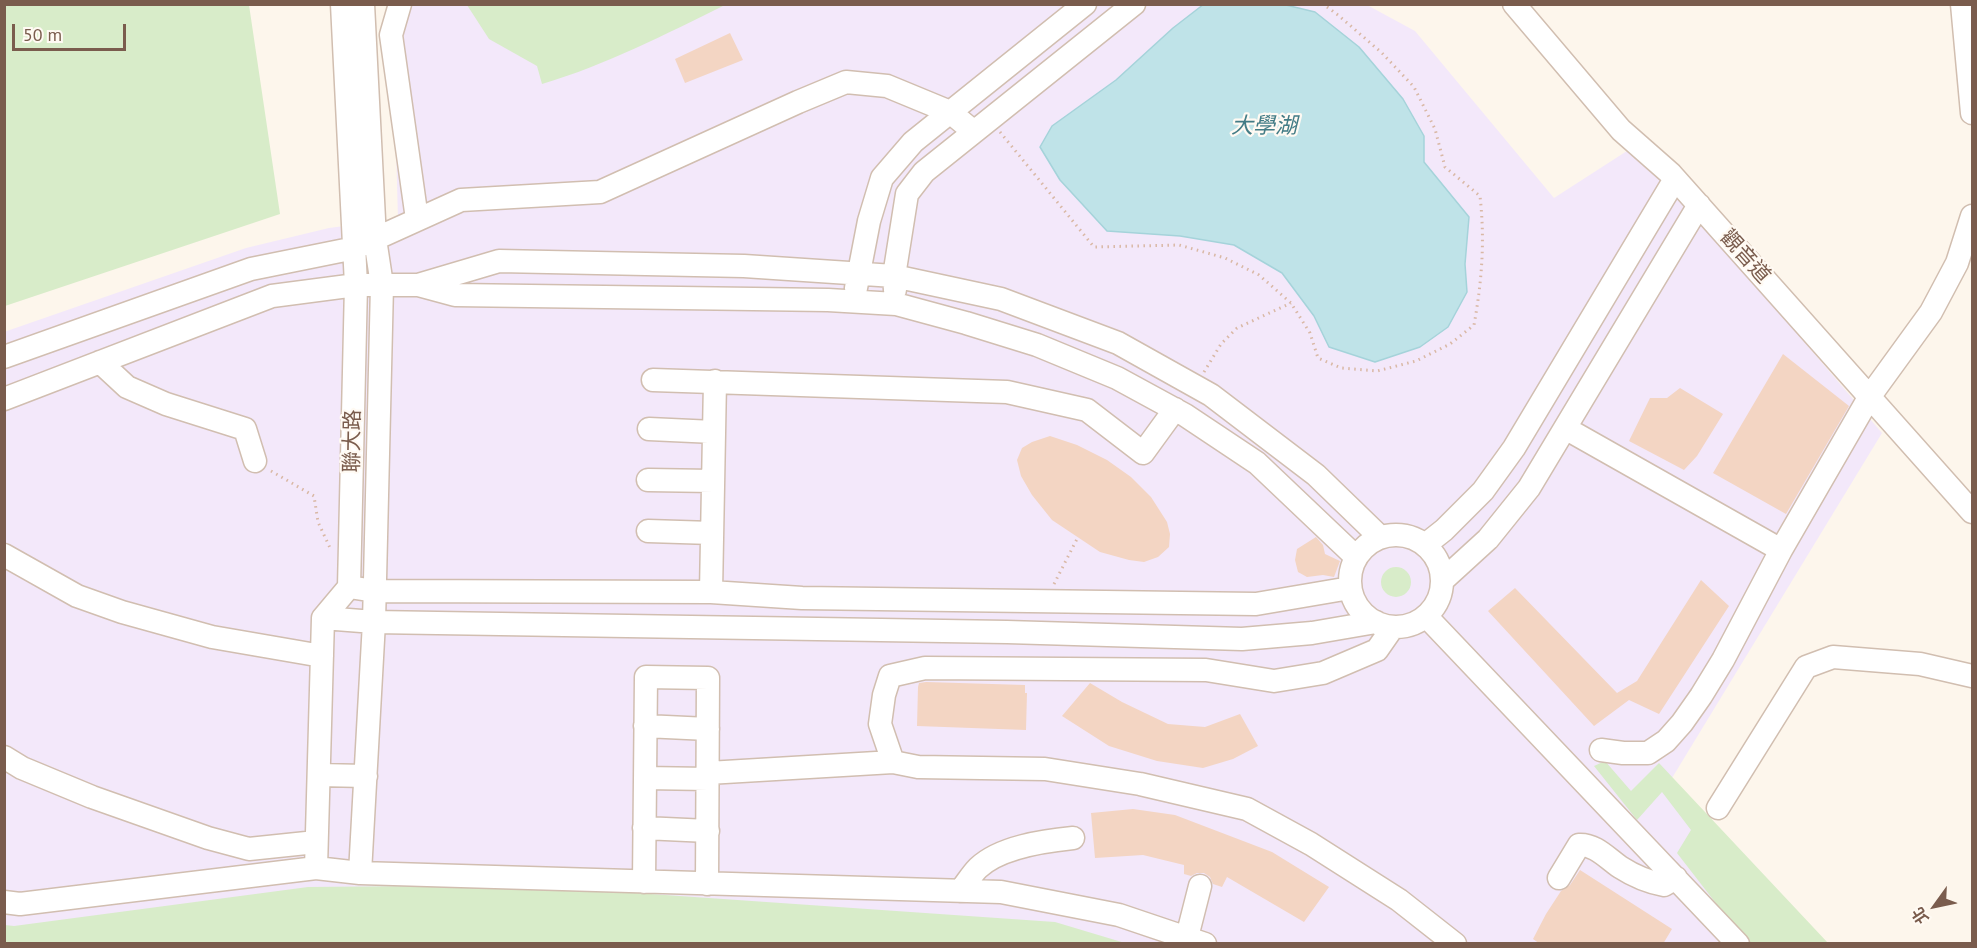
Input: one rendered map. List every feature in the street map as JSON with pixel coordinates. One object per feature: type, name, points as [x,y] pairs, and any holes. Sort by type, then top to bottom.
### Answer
[{"type":"street","name":"聯大路","points":[[342,4],[365,244],[382,285],[374,622],[360,873]]},
{"type":"street","name":"聯大路","points":[[349,587],[356,285],[365,244],[363,4]]},
{"type":"street","points":[[400,4],[391,35],[417,219]]},
{"type":"street","points":[[855,302],[858,274],[869,221],[882,178],[913,142],[1085,4]]},
{"type":"street","points":[[896,304],[894,276],[907,194],[924,172],[1134,4]]},
{"type":"street","name":"觀音道","points":[[1514,4],[1621,130],[1675,179],[1699,205],[1972,512]]},
{"type":"street","points":[[1962,4],[1972,113]]},
{"type":"street","points":[[4,357],[251,269],[365,244],[461,200],[600,192],[846,82],[887,86],[982,126]]},
{"type":"street","points":[[1425,545],[1483,492],[1514,448],[1675,179]]},
{"type":"street","points":[[1442,581],[1488,539],[1529,488],[1699,205]]},
{"type":"street","points":[[1601,750],[1648,753],[1666,741],[1682,723],[1723,660],[1781,550],[1870,396],[1931,312],[1957,263],[1972,216]]},
{"type":"street","points":[[418,285],[499,261],[744,267],[894,276],[1001,299],[1118,343],[1211,395],[1316,475],[1380,537]]},
{"type":"street","points":[[4,399],[272,296],[356,285],[418,285],[455,295],[896,304],[966,322],[1037,345],[1117,378],[1175,409],[1257,463],[1356,557]]},
{"type":"street","points":[[100,362],[127,387],[166,404],[246,429],[255,461]]},
{"type":"street","points":[[653,380],[1008,392],[1087,410],[1143,453],[1175,409]]},
{"type":"street","points":[[711,592],[714,381]]},
{"type":"street","points":[[1565,428],[1781,550]]},
{"type":"street","points":[[649,429],[714,432]]},
{"type":"street","points":[[648,480],[713,481]]},
{"type":"street","points":[[648,531],[712,533]]},
{"type":"street","points":[[323,618],[374,622],[1242,639],[1385,625],[1405,626],[1426,616],[1440,594],[1442,581],[1440,568],[1434,555],[1425,545],[1411,538],[1396,535],[1380,537],[1366,545],[1356,557],[1350,577],[1350,588],[1355,602],[1364,614],[1385,625]]},
{"type":"street","points":[[4,555],[77,596],[122,612],[212,637],[322,656]]},
{"type":"street","points":[[316,868],[323,618],[349,587],[375,591],[711,592],[802,598],[1256,604],[1350,588]]},
{"type":"street","points":[[1426,616],[1738,944]]},
{"type":"street","points":[[893,762],[880,724],[884,695],[891,676],[925,668],[1206,670],[1274,681],[1323,673],[1377,650],[1385,625]]},
{"type":"street","points":[[1718,808],[1806,667],[1833,657],[1920,664],[1972,676]]},
{"type":"street","points":[[644,882],[646,677],[708,678],[707,884]]},
{"type":"street","points":[[645,726],[708,729]]},
{"type":"street","points":[[4,757],[22,768],[92,797],[208,838],[249,849],[316,842]]},
{"type":"street","points":[[645,778],[708,776],[893,762],[918,767],[1045,770],[1140,784],[1247,809],[1311,844],[1399,900],[1455,944]]},
{"type":"street","points":[[319,775],[366,776]]},
{"type":"street","points":[[644,828],[708,831]]},
{"type":"street","points":[[960,891],[979,867],[1007,851],[1040,842],[1073,837]]},
{"type":"street","points":[[1559,878],[1579,845],[1588,844],[1648,882],[1664,885],[1676,878]]},
{"type":"street","points":[[4,902],[20,904],[316,868],[360,873],[1001,892],[1119,915],[1196,940],[1200,886]]},
{"type":"path","points":[[982,126],[1094,247],[1179,245],[1225,258],[1259,275],[1291,303],[1310,333],[1318,358],[1341,368],[1377,371],[1416,361],[1450,344],[1474,325],[1481,286],[1484,230],[1480,196],[1445,166],[1435,129],[1414,87],[1382,53],[1323,4]]},
{"type":"path","points":[[1195,386],[1221,344],[1237,328],[1291,303]]},
{"type":"path","points":[[255,461],[314,496],[318,522],[333,555]]},
{"type":"shaded area","points":[[392,5],[1367,5],[1415,31],[1554,198],[1630,149],[1665,179],[1882,433],[1672,778],[1824,943],[5,943],[4,332],[246,248],[329,228],[398,219]]},
{"type":"green space","points":[[4,5],[249,5],[280,214],[5,306]]},
{"type":"green space","points":[[467,5],[725,5],[612,58],[542,84],[537,66],[489,39]]},
{"type":"green space","points":[[1396,567],[1407,571],[1411,582],[1407,593],[1396,597],[1385,593],[1381,582],[1385,571]]},
{"type":"green space","points":[[1605,761],[1631,791],[1659,763],[1828,943],[1745,943],[1677,853],[1691,830],[1662,792],[1637,820],[1594,766]]},
{"type":"green space","points":[[521,885],[1055,922],[1125,943],[5,944],[5,925],[14,926],[308,887]]},
{"type":"water","name":"大學湖","points":[[1204,4],[1286,5],[1315,12],[1359,47],[1403,99],[1424,136],[1424,162],[1469,217],[1465,264],[1467,292],[1448,327],[1420,347],[1375,362],[1329,347],[1314,316],[1282,273],[1234,245],[1180,236],[1107,231],[1060,180],[1040,147],[1052,126],[1116,80],[1173,28]]},
{"type":"building","points":[[730,33],[743,60],[685,83],[675,59]]},
{"type":"building","points":[[1783,354],[1849,406],[1786,514],[1713,473]]},
{"type":"building","points":[[1680,388],[1723,414],[1697,456],[1684,470],[1629,441],[1650,398],[1667,398]]},
{"type":"building","points":[[1050,436],[1077,445],[1107,460],[1131,477],[1151,497],[1167,522],[1170,534],[1169,547],[1158,557],[1144,562],[1129,560],[1100,552],[1052,520],[1032,495],[1021,476],[1017,460],[1022,448]]},
{"type":"building","points":[[1316,537],[1323,545],[1325,554],[1340,561],[1334,577],[1323,575],[1307,577],[1298,572],[1295,560],[1297,549]]},
{"type":"building","points":[[1701,580],[1729,606],[1659,714],[1629,700],[1594,726],[1488,611],[1515,588],[1617,693],[1637,681]]},
{"type":"building","points":[[919,683],[1025,685],[1025,693],[1027,693],[1026,730],[917,726],[918,687]]},
{"type":"building","points":[[1090,683],[1122,702],[1168,724],[1205,727],[1240,714],[1258,746],[1233,759],[1203,768],[1157,761],[1109,746],[1062,716]]},
{"type":"building","points":[[1133,809],[1175,815],[1272,852],[1329,887],[1304,922],[1227,877],[1222,887],[1213,884],[1210,877],[1204,873],[1191,876],[1184,874],[1184,865],[1143,855],[1095,858],[1091,813]]},
{"type":"building","points":[[1580,870],[1672,929],[1663,944],[1540,944],[1533,939],[1561,891],[1570,885]]}]
